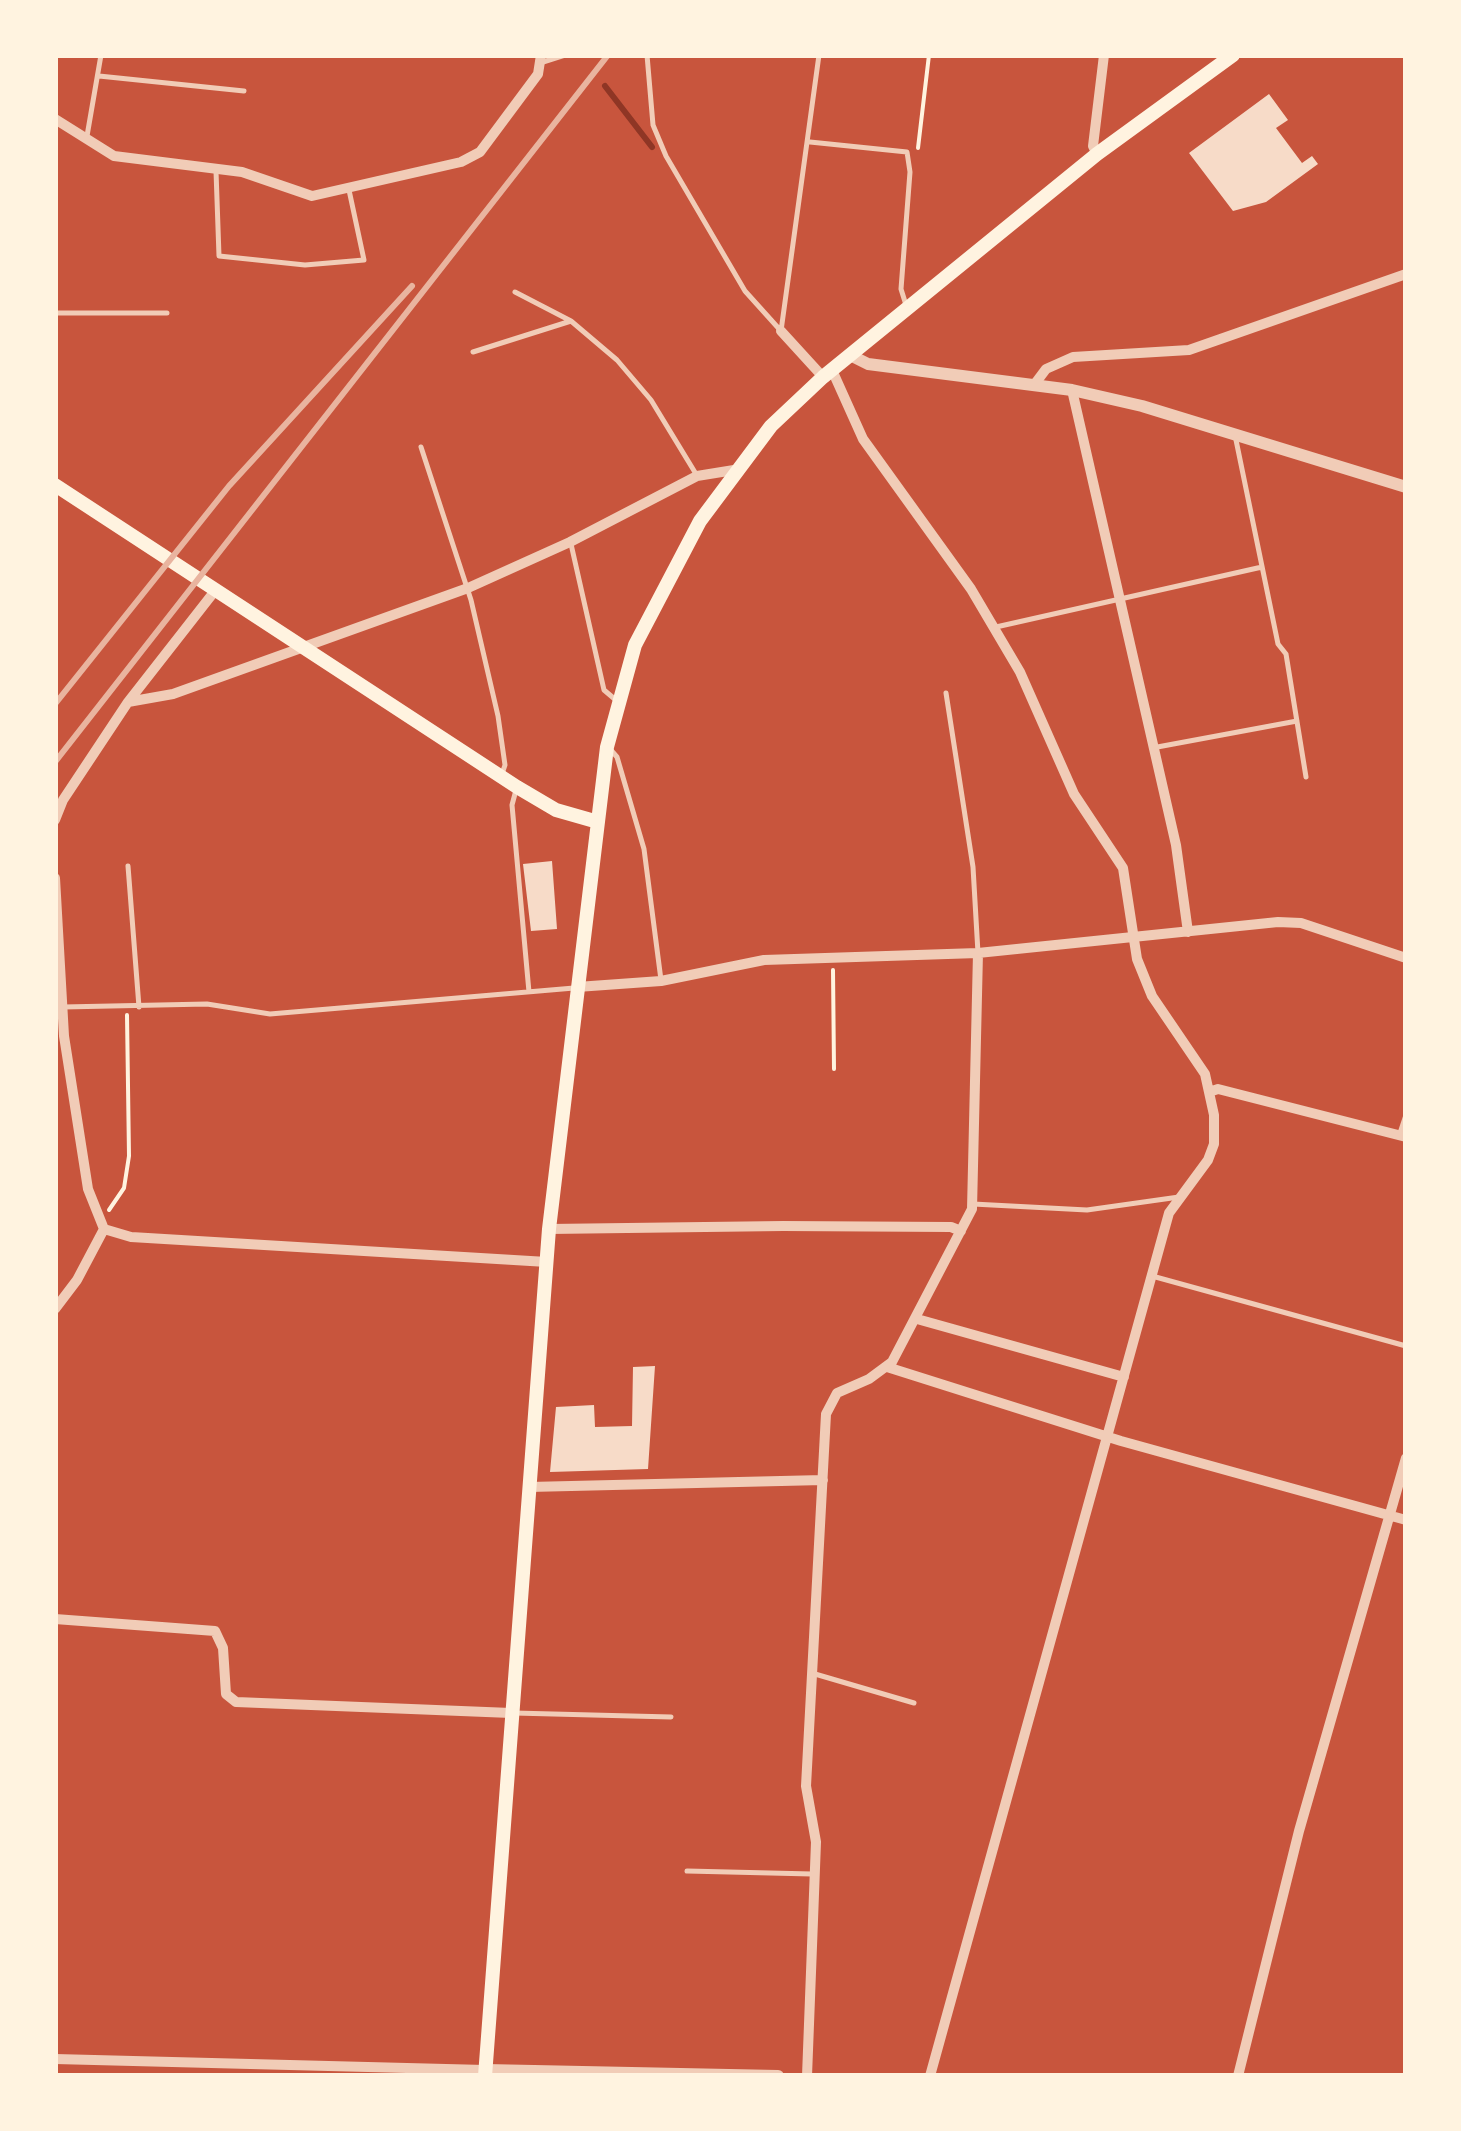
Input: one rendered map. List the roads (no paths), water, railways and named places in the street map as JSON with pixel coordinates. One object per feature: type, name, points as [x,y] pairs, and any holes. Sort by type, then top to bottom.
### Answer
[{"type":"main road","points":[[485,2073],[549,1229],[598,822],[617,701],[654,602],[734,470],[828,373],[1097,154],[1233,55]]},
{"type":"main road","points":[[55,484],[214,592],[517,787],[556,810],[598,822]]},
{"type":"street","points":[[1097,154],[1092,146],[1104,55]]},
{"type":"street","points":[[55,119],[88,136],[114,156],[264,178],[304,196],[349,190],[461,162],[480,152],[542,59]]},
{"type":"street","points":[[1034,385],[1046,369],[1073,357],[1189,350],[1406,274]]},
{"type":"street","points":[[781,331],[828,373],[874,457],[994,628],[1040,710],[1074,794],[1123,868],[1132,939],[1152,996],[1205,1074],[1214,1144],[1185,1197],[1169,1214],[930,2076]]},
{"type":"street","points":[[850,355],[868,364],[1072,390],[1235,432],[1406,487]]},
{"type":"street","points":[[1072,390],[1176,845],[1188,932]]},
{"type":"street","points":[[128,702],[160,698],[468,588],[570,542],[697,476],[734,470]]},
{"type":"street","points":[[55,820],[128,702],[214,592]]},
{"type":"street","points":[[55,878],[58,1008],[88,1190],[100,1224],[77,1280],[55,1309]]},
{"type":"street","points":[[577,988],[661,981],[764,960],[978,953],[1292,921],[1406,958]]},
{"type":"street","points":[[807,2076],[816,1842],[806,1786],[826,1414],[832,1398],[888,1368],[973,1204],[978,953]]},
{"type":"street","points":[[1209,1092],[1218,1090],[1403,1136]]},
{"type":"street","points":[[100,1224],[130,1236],[547,1262]]},
{"type":"street","points":[[549,1229],[783,1226],[951,1227],[962,1231]]},
{"type":"street","points":[[916,1319],[1124,1377]]},
{"type":"street","points":[[888,1368],[1108,1436],[1406,1520]]},
{"type":"street","points":[[1238,2076],[1299,1830],[1406,1458]]},
{"type":"street","points":[[529,1487],[823,1480]]},
{"type":"street","points":[[55,1619],[216,1631],[223,1648],[226,1694],[236,1702],[512,1713]]},
{"type":"street","points":[[55,2060],[257,2070],[778,2076]]},
{"type":"lane","points":[[88,136],[101,55]]},
{"type":"lane","points":[[542,59],[565,55]]},
{"type":"lane","points":[[647,55],[652,126],[666,156],[745,291],[781,331]]},
{"type":"lane","points":[[781,331],[819,55]]},
{"type":"lane","points":[[99,76],[244,91]]},
{"type":"lane","points":[[810,142],[907,152],[910,164],[902,290],[907,308]]},
{"type":"lane","points":[[216,168],[219,256],[305,265],[364,260],[349,190]]},
{"type":"lane","points":[[515,292],[571,321],[617,360],[650,400],[697,476]]},
{"type":"lane","points":[[55,312],[167,313]]},
{"type":"lane","points":[[473,352],[571,321]]},
{"type":"lane","points":[[1235,432],[1278,644],[1286,654],[1306,777]]},
{"type":"lane","points":[[421,448],[468,588],[498,716],[505,765],[501,777]]},
{"type":"lane","points":[[570,542],[604,690],[617,701]]},
{"type":"lane","points":[[994,628],[1262,567]]},
{"type":"lane","points":[[946,693],[973,867],[978,953]]},
{"type":"lane","points":[[1152,748],[1297,721]]},
{"type":"lane","points":[[608,747],[617,757],[644,850],[661,981]]},
{"type":"lane","points":[[517,787],[512,805],[529,992]]},
{"type":"lane","points":[[128,866],[139,1007]]},
{"type":"lane","points":[[58,1008],[207,1004],[270,1014],[577,988]]},
{"type":"lane","points":[[1403,1136],[1406,1116]]},
{"type":"lane","points":[[973,1204],[1087,1210],[1185,1197]]},
{"type":"lane","points":[[1152,1276],[1406,1346]]},
{"type":"lane","points":[[812,1673],[914,1703]]},
{"type":"lane","points":[[512,1713],[671,1718]]},
{"type":"lane","points":[[687,1871],[816,1874]]},
{"type":"waterway","points":[[605,86],[652,147]]},
{"type":"railway","points":[[55,762],[608,55]]},
{"type":"railway","points":[[55,704],[229,486],[412,286]]}]
